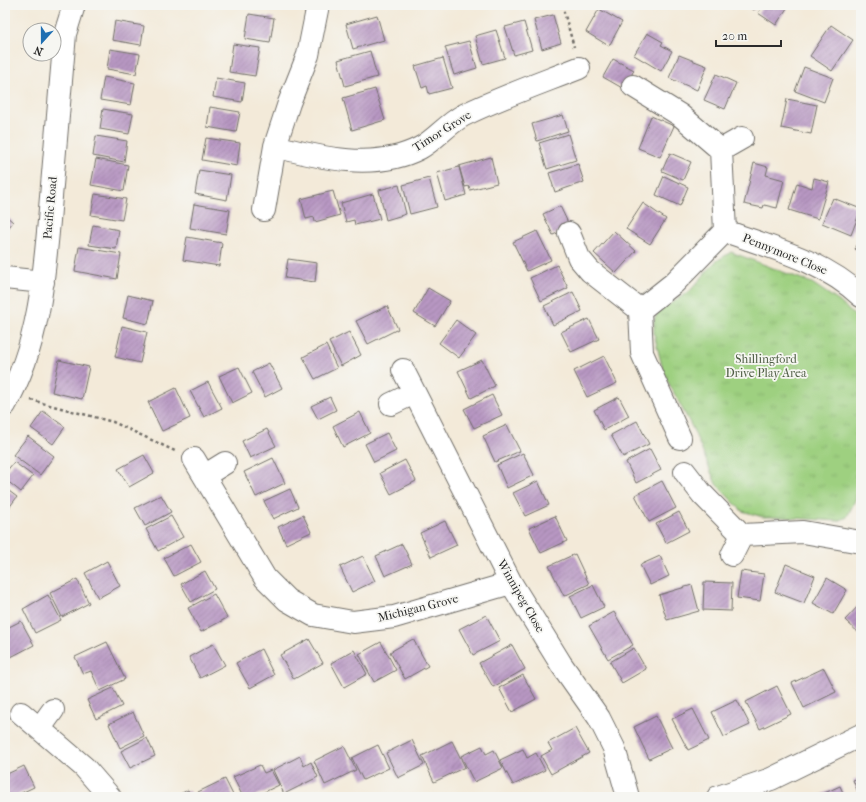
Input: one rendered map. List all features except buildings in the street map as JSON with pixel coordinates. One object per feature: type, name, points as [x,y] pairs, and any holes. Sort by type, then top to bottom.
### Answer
[{"type":"street","name":"Pacific Road","points":[[8,400],[31,341],[43,282],[65,34],[74,5]]},
{"type":"street","points":[[264,210],[275,146],[289,103],[308,55],[318,5]]},
{"type":"street","name":"Timor Grove","points":[[275,146],[313,156],[374,161],[394,158],[421,148],[445,128],[464,116],[579,68]]},
{"type":"street","points":[[633,86],[680,115],[714,144],[725,231],[674,283],[640,310]]},
{"type":"street","points":[[714,144],[742,138]]},
{"type":"street","name":"Pennymore Close","points":[[725,231],[820,266],[850,285],[861,296]]},
{"type":"street","points":[[569,233],[579,258],[590,271],[640,310]]},
{"type":"street","points":[[5,278],[43,282]]},
{"type":"street","points":[[640,310],[642,353],[680,438]]},
{"type":"street","name":"Winnipeg Close","points":[[403,370],[511,583],[561,664],[599,718],[614,748],[628,797]]},
{"type":"street","points":[[390,404],[414,393]]},
{"type":"street","points":[[199,468],[224,463]]},
{"type":"street","name":"Michigan Grove","points":[[199,468],[265,578],[288,600],[313,615],[353,622],[394,617],[511,583]]},
{"type":"street","points":[[685,472],[722,516],[742,535],[803,532],[861,541]]},
{"type":"street","points":[[732,555],[742,535]]},
{"type":"street","points":[[40,728],[53,710]]},
{"type":"street","points":[[21,714],[40,728],[84,767],[110,797]]},
{"type":"street","points":[[718,797],[771,779],[861,735]]},
{"type":"path","points":[[562,5],[579,68]]},
{"type":"path","points":[[8,400],[113,422],[199,468]]},
{"type":"green space","name":"Shillingford Drive Play Area","points":[[731,252],[812,283],[840,302],[861,322],[861,488],[847,517],[838,521],[763,517],[742,511],[716,484],[693,429],[664,374],[654,334],[654,320],[658,312],[690,291],[715,262]]}]
